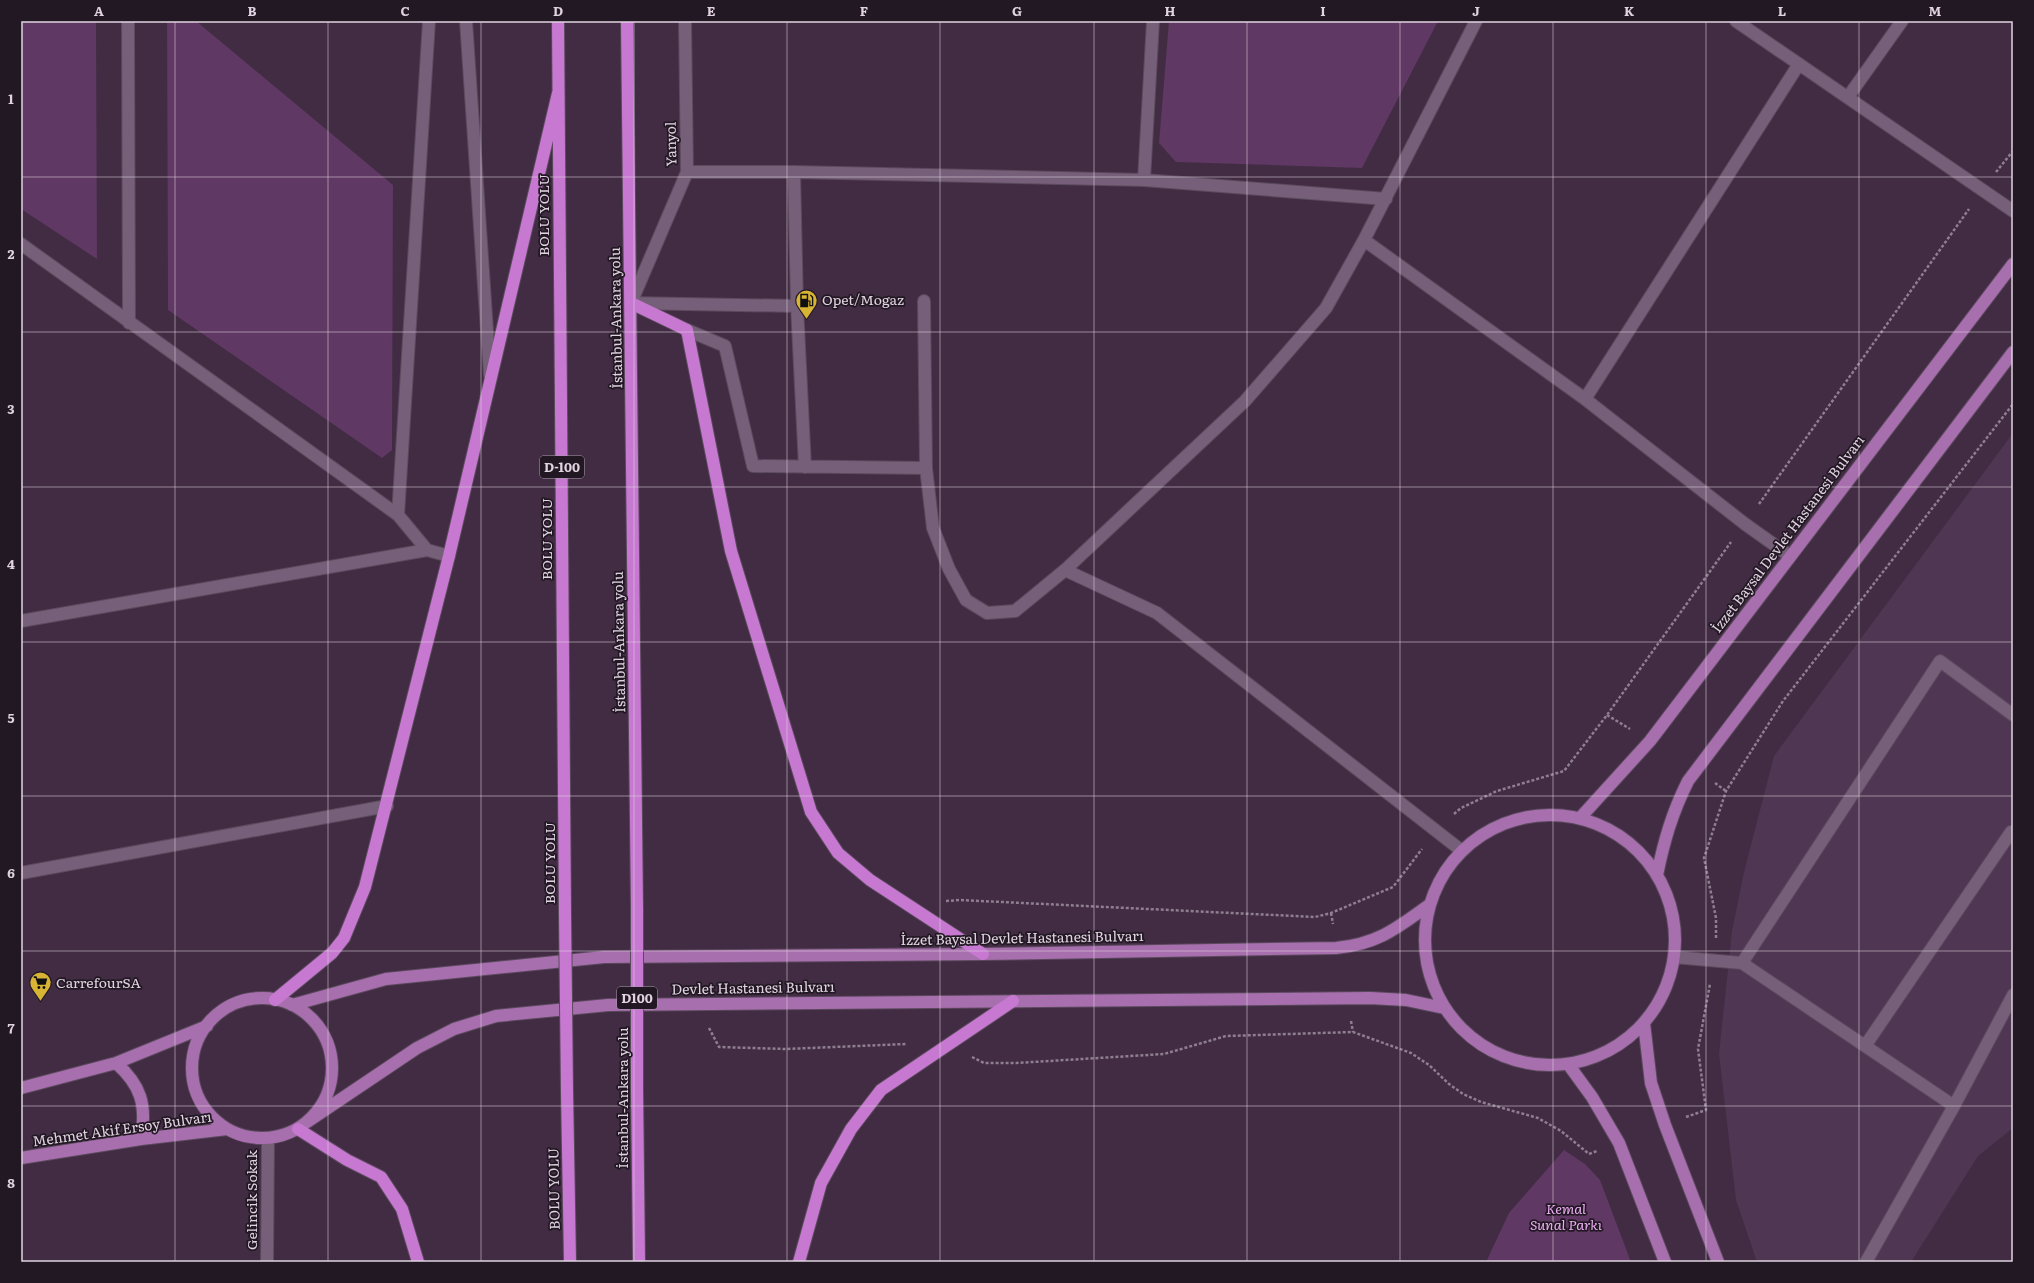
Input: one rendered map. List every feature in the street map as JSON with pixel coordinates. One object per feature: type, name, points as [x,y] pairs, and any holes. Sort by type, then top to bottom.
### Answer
[{"type":"highway","name":"BOLU YOLU","points":[[558,21],[565,914],[570,1262]]},
{"type":"highway","name":"İstanbul-Ankara yolu","points":[[627,21],[640,1262]]},
{"type":"highway","points":[[275,1000],[332,953],[344,938],[365,886],[387,806],[491,386],[558,93]]},
{"type":"highway","points":[[631,303],[687,330],[731,552],[811,812],[838,853],[870,880],[984,954]]},
{"type":"highway","points":[[799,1262],[821,1183],[851,1129],[881,1090],[1013,1001]]},
{"type":"highway","points":[[303,1125],[347,1160],[380,1177],[402,1209],[418,1262]]},
{"type":"main road","name":"İzzet Baysal Devlet Hastanesi Bulvarı","points":[[1580,818],[1640,753],[2013,264]]},
{"type":"main road","points":[[1657,875],[1667,829],[1675,807],[1688,781],[2013,352]]},
{"type":"main road","points":[[1555,815],[1580,818],[1603,827],[1624,840],[1642,856],[1657,875],[1668,901],[1673,922],[1674,957],[1664,992],[1644,1023],[1616,1046],[1597,1056],[1568,1064],[1540,1065],[1511,1060],[1492,1051],[1462,1030],[1444,1008],[1432,984],[1426,958],[1425,932],[1430,905],[1442,876],[1462,851],[1482,835],[1511,821],[1530,816],[1555,815]]},
{"type":"main road","name":"İzzet Baysal Devlet Hastanesi Bulvarı","points":[[292,1005],[386,979],[604,957],[1314,950],[1351,947],[1373,941],[1430,905]]},
{"type":"main road","points":[[269,998],[292,1005],[307,1014],[319,1027],[328,1042],[332,1059],[332,1077],[328,1094],[319,1110],[303,1125],[283,1135],[268,1138],[247,1137],[227,1129],[215,1120],[198,1096],[194,1082],[194,1052],[199,1038],[207,1026],[224,1010],[246,1000],[269,998]]},
{"type":"main road","points":[[1013,1001],[1370,998],[1406,1000],[1444,1008]]},
{"type":"main road","name":"Devlet Hastanesi Bulvarı","points":[[303,1125],[417,1048],[454,1029],[496,1016],[608,1005],[1013,1001]]},
{"type":"main road","points":[[1644,1023],[1652,1083],[1665,1125],[1718,1262]]},
{"type":"main road","points":[[21,1088],[116,1063],[207,1026]]},
{"type":"main road","points":[[116,1063],[129,1074],[138,1089],[144,1122],[141,1139]]},
{"type":"main road","points":[[1568,1064],[1592,1097],[1619,1143],[1666,1262]]},
{"type":"main road","name":"Mehmet Akif Ersoy Bulvarı","points":[[21,1158],[141,1139],[227,1129]]},
{"type":"street","points":[[128,21],[129,323]]},
{"type":"street","points":[[398,515],[428,21]]},
{"type":"street","points":[[466,21],[491,386]]},
{"type":"street","name":"Yanyol","points":[[631,303],[687,172],[684,21]]},
{"type":"street","points":[[1144,180],[1153,21]]},
{"type":"street","points":[[924,301],[926,468],[933,528],[949,569],[966,600],[987,613],[1015,611],[1065,570],[1245,401],[1326,308],[1386,198],[1476,21]]},
{"type":"street","points":[[1736,21],[2013,210]]},
{"type":"street","points":[[1848,97],[1902,21]]},
{"type":"street","points":[[1585,399],[1799,64]]},
{"type":"street","points":[[687,172],[794,172],[1144,180],[1386,198]]},
{"type":"street","points":[[794,172],[805,467]]},
{"type":"street","points":[[1364,240],[1585,399],[1745,524],[1790,556]]},
{"type":"street","points":[[21,244],[398,515],[427,550]]},
{"type":"street","points":[[631,303],[798,306]]},
{"type":"street","points":[[687,330],[725,346],[753,466],[926,468]]},
{"type":"street","points":[[21,621],[427,550],[449,556]]},
{"type":"street","points":[[1065,570],[1156,614],[1462,851]]},
{"type":"street","points":[[1742,963],[1940,661],[2013,715]]},
{"type":"street","points":[[21,873],[387,806]]},
{"type":"street","points":[[1865,1046],[2011,832]]},
{"type":"street","points":[[1674,957],[1742,963],[1954,1106]]},
{"type":"street","points":[[1866,1262],[1954,1106],[2013,995]]},
{"type":"street","name":"Gelincik Sokak","points":[[267,1262],[268,1138]]},
{"type":"path","points":[[907,904],[960,900],[1315,917],[1393,887],[1436,831],[1461,808],[1497,791],[1564,771],[1607,715],[1983,190],[2013,151]]},
{"type":"path","points":[[1665,1125],[1706,1110],[1698,1049],[1715,960],[1716,918],[1704,858],[1726,791],[1783,701],[2013,404]]},
{"type":"path","points":[[948,1046],[984,1063],[1016,1063],[1164,1054],[1226,1036],[1353,1032],[1411,1053],[1429,1065],[1449,1084],[1463,1094],[1481,1102],[1538,1118],[1561,1131],[1589,1154],[1619,1143]]},
{"type":"path","points":[[719,1047],[786,1049],[909,1044]]},
{"type":"shaded area","points":[[2013,433],[2013,1128],[1978,1156],[1911,1262],[1757,1262],[1736,1200],[1719,1054],[1732,931],[1744,872],[1774,756]]},
{"type":"green space","points":[[21,21],[96,21],[97,259],[21,209]]},
{"type":"green space","points":[[167,21],[196,21],[393,185],[392,450],[382,458],[168,310]]},
{"type":"green space","points":[[1169,21],[1438,21],[1362,168],[1176,162],[1159,143]]},
{"type":"green space","name":"Kemal Sunal Parkı","points":[[1564,1150],[1585,1164],[1600,1180],[1631,1262],[1486,1262],[1509,1213]]},
{"type":"place","name":"Opet/Mogaz","points":[[806,320]]},
{"type":"place","name":"CarrefourSA","points":[[41,1002]]}]
